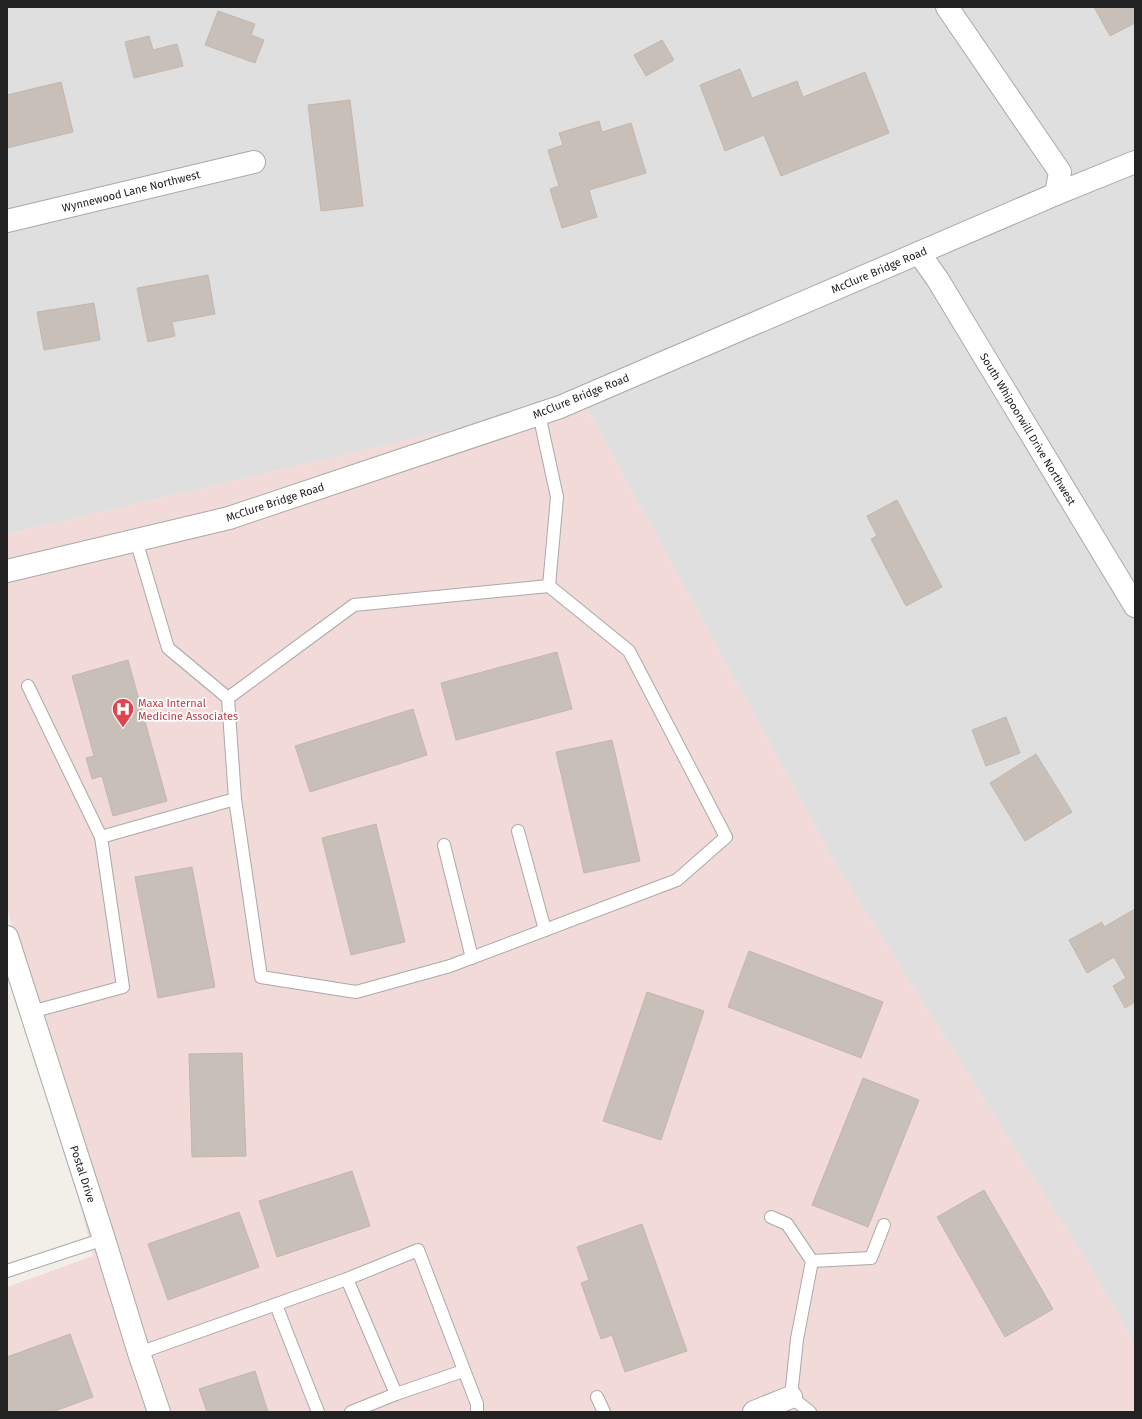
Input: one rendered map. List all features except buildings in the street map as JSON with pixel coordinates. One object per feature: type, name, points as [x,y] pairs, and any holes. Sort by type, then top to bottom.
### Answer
[{"type":"street","points":[[947,7],[1060,172],[1056,194]]},
{"type":"street","name":"Wynnewood Lane Northwest","points":[[7,221],[254,162]]},
{"type":"street","name":"McClure Bridge Road","points":[[7,571],[229,518],[567,404],[919,252],[1135,162]]},
{"type":"street","name":"South Whipoorwill Drive Northwest","points":[[919,252],[938,280],[1135,606]]},
{"type":"street","name":"Postal Drive","points":[[7,937],[159,1412]]},
{"type":"street","points":[[754,1412],[791,1397]]},
{"type":"lane","points":[[538,414],[556,497],[549,586]]},
{"type":"lane","points":[[136,540],[168,648],[228,698],[235,800],[261,977],[356,992],[450,966],[677,880],[726,837],[629,651],[549,586],[354,605],[228,698]]},
{"type":"lane","points":[[28,686],[102,837],[123,987],[31,1012]]},
{"type":"lane","points":[[102,837],[235,800]]},
{"type":"lane","points":[[518,831],[545,930]]},
{"type":"lane","points":[[444,845],[472,958]]},
{"type":"lane","points":[[771,1217],[787,1224],[812,1261],[797,1339],[791,1397],[810,1412]]},
{"type":"lane","points":[[812,1261],[871,1258],[884,1225]]},
{"type":"lane","points":[[7,1271],[104,1239]]},
{"type":"lane","points":[[139,1353],[347,1279],[418,1250],[476,1404],[477,1412]]},
{"type":"lane","points":[[347,1279],[396,1394]]},
{"type":"lane","points":[[276,1305],[318,1412]]},
{"type":"lane","points":[[351,1412],[396,1394],[463,1371]]},
{"type":"lane","points":[[597,1397],[604,1412]]},
{"type":"shaded area","points":[[7,7],[1135,7],[1135,1344],[1099,1281],[838,868],[582,399],[7,534]]},
{"type":"shaded area","points":[[582,399],[838,868],[1099,1281],[1135,1344],[1135,1412],[7,1412],[7,1287],[93,1256],[7,907],[7,534]]},
{"type":"place","name":"Maxa Internal Medicine Associates","points":[[123,728]]}]
